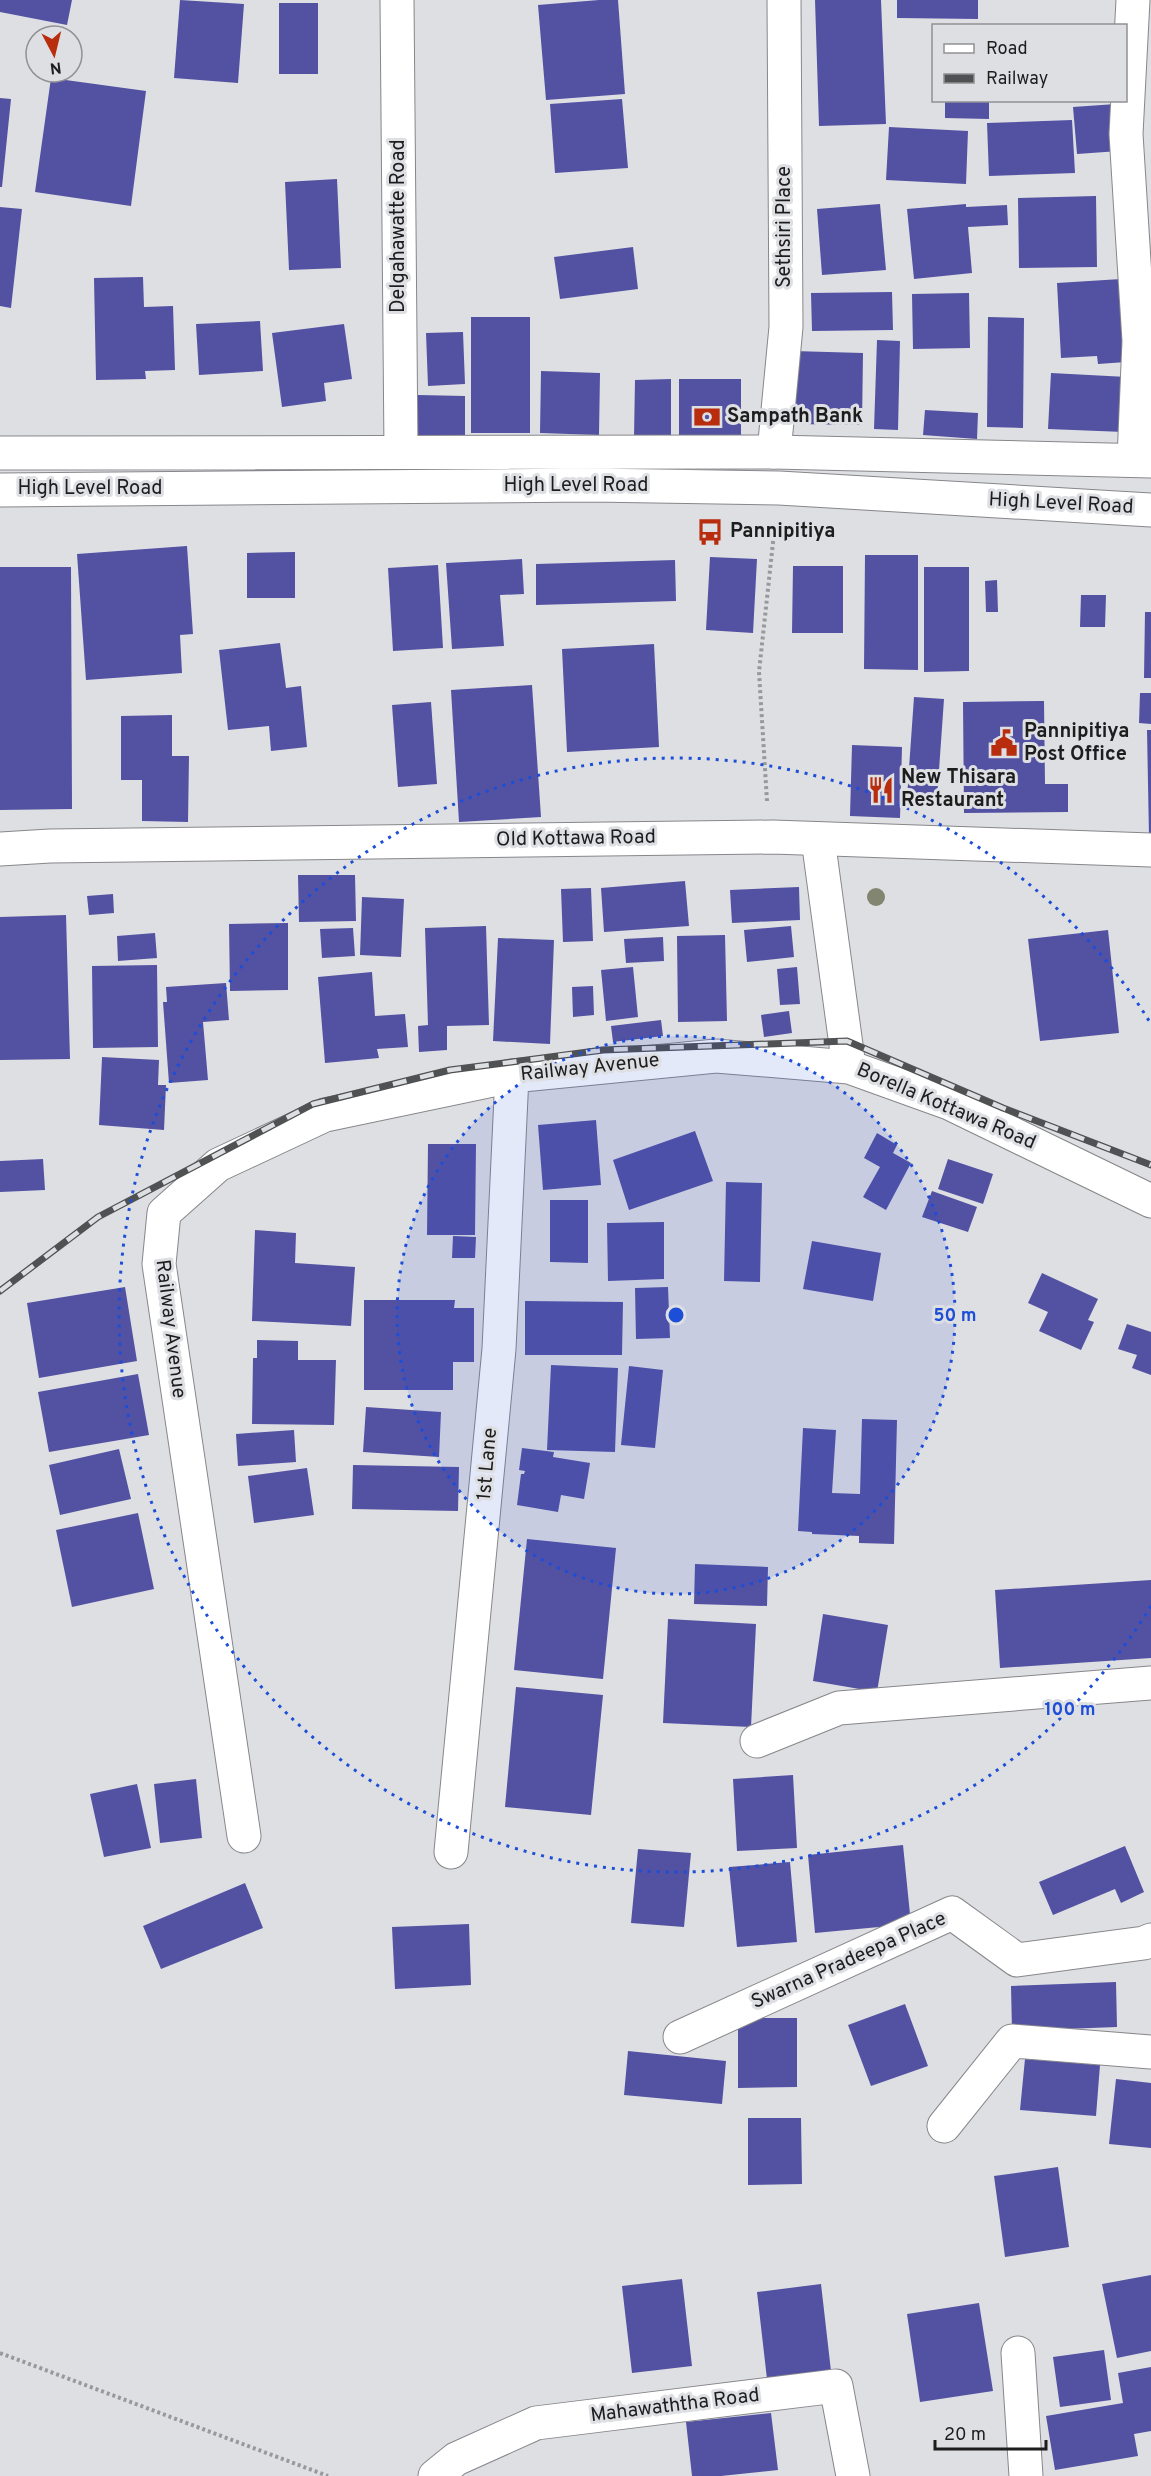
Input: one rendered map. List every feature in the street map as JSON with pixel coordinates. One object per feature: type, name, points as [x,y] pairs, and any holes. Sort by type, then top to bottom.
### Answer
[{"type":"main road","name":"Delgahawatte Road","points":[[397,0],[401,452]]},
{"type":"main road","name":"Sethsiri Place","points":[[774,453],[786,327],[784,0]]},
{"type":"main road","points":[[1132,0],[1126,134],[1139,340],[1142,460]]},
{"type":"main road","name":"High Level Road","points":[[0,453],[774,453],[1142,460]]},
{"type":"main road","name":"High Level Road","points":[[0,490],[592,485],[779,489],[1151,510]]},
{"type":"main road","name":"Old Kottawa Road","points":[[0,849],[73,846],[773,837],[1151,850]]},
{"type":"main road","name":"Borella Kottawa Road","points":[[818,839],[849,1067],[949,1103],[1151,1201]]},
{"type":"main road","name":"Railway Avenue","points":[[244,1836],[159,1264],[164,1213],[218,1165],[325,1115],[512,1076],[716,1056],[849,1067]]},
{"type":"main road","name":"1st Lane","points":[[451,1852],[499,1349],[512,1076]]},
{"type":"main road","points":[[757,1741],[839,1708],[1151,1683]]},
{"type":"main road","name":"Swarna Pradeepa Place","points":[[680,2037],[952,1913],[1017,1960],[1144,1943],[1151,1940]]},
{"type":"main road","points":[[944,2126],[1012,2041],[1151,2052]]},
{"type":"main road","points":[[1018,2353],[1026,2476]]},
{"type":"main road","name":"Mahawaththa Road","points":[[435,2476],[456,2459],[536,2422],[836,2386],[853,2476]]},
{"type":"path","points":[[773,837],[767,814],[759,672],[779,489]]},
{"type":"path","points":[[0,2353],[328,2476]]},
{"type":"building","points":[[0,0],[72,0],[67,24],[0,12]]},
{"type":"building","points":[[180,0],[244,4],[238,83],[174,78]]},
{"type":"building","points":[[618,0],[625,94],[546,100],[538,5]]},
{"type":"building","points":[[815,0],[881,0],[886,124],[819,126]]},
{"type":"building","points":[[897,0],[978,0],[978,19],[897,18]]},
{"type":"building","points":[[279,3],[318,3],[318,74],[279,74]]},
{"type":"building","points":[[84,83],[146,91],[131,206],[35,192],[50,84]]},
{"type":"building","points":[[0,98],[11,99],[2,187],[0,187]]},
{"type":"building","points":[[622,99],[628,168],[555,173],[550,104]]},
{"type":"building","points":[[945,102],[989,102],[989,119],[945,118]]},
{"type":"building","points":[[1116,104],[1119,151],[1077,154],[1073,107]]},
{"type":"building","points":[[1072,120],[1075,173],[989,176],[987,123]]},
{"type":"building","points":[[889,127],[968,131],[966,184],[886,180]]},
{"type":"building","points":[[337,179],[341,268],[289,270],[285,182]]},
{"type":"building","points":[[1096,196],[1097,267],[1019,268],[1018,198]]},
{"type":"building","points":[[880,204],[886,270],[822,275],[817,209]]},
{"type":"building","points":[[966,204],[966,207],[1007,205],[1008,225],[968,227],[972,273],[914,279],[907,209]]},
{"type":"building","points":[[0,207],[22,209],[11,308],[0,306]]},
{"type":"building","points":[[633,247],[638,289],[560,299],[554,257]]},
{"type":"building","points":[[143,277],[144,307],[173,306],[175,370],[145,371],[146,379],[96,380],[94,278]]},
{"type":"building","points":[[1121,279],[1126,362],[1098,364],[1097,356],[1061,358],[1057,283]]},
{"type":"building","points":[[892,292],[893,330],[812,331],[811,293]]},
{"type":"building","points":[[969,293],[970,348],[913,349],[912,294]]},
{"type":"building","points":[[471,317],[530,317],[530,433],[471,433]]},
{"type":"building","points":[[988,317],[1024,318],[1023,428],[987,427]]},
{"type":"building","points":[[260,321],[263,371],[199,375],[196,324]]},
{"type":"building","points":[[344,324],[352,379],[324,383],[326,401],[282,407],[272,333]]},
{"type":"building","points":[[463,332],[465,384],[428,386],[426,333]]},
{"type":"building","points":[[877,340],[900,341],[898,430],[874,429]]},
{"type":"building","points":[[793,351],[863,353],[862,425],[792,424]]},
{"type":"building","points":[[541,371],[600,373],[599,435],[540,433]]},
{"type":"building","points":[[1051,373],[1127,377],[1124,432],[1048,429]]},
{"type":"building","points":[[671,379],[671,437],[634,437],[635,380]]},
{"type":"building","points":[[679,379],[741,379],[741,436],[679,436]]},
{"type":"building","points":[[418,395],[465,396],[465,444],[417,444]]},
{"type":"building","points":[[925,410],[978,413],[977,439],[923,435]]},
{"type":"building","points":[[187,546],[193,634],[180,635],[182,673],[86,680],[77,554]]},
{"type":"building","points":[[295,552],[295,598],[247,598],[247,553]]},
{"type":"building","points":[[865,555],[918,555],[918,670],[864,669]]},
{"type":"building","points":[[710,557],[757,559],[753,633],[706,630]]},
{"type":"building","points":[[522,559],[524,594],[500,595],[504,646],[452,649],[446,563]]},
{"type":"building","points":[[675,560],[676,601],[536,605],[536,564]]},
{"type":"building","points":[[438,565],[443,648],[393,651],[388,568]]},
{"type":"building","points":[[793,566],[843,566],[843,633],[792,633]]},
{"type":"building","points":[[0,567],[71,567],[72,809],[0,810]]},
{"type":"building","points":[[924,567],[969,567],[969,671],[924,672]]},
{"type":"building","points":[[997,580],[998,612],[986,612],[985,581]]},
{"type":"building","points":[[1081,595],[1106,595],[1105,627],[1080,627]]},
{"type":"building","points":[[1145,612],[1151,612],[1151,678],[1144,678]]},
{"type":"building","points":[[280,643],[286,688],[301,686],[307,747],[271,751],[269,726],[228,730],[219,650]]},
{"type":"building","points":[[654,644],[659,747],[567,752],[562,649]]},
{"type":"building","points":[[532,685],[541,817],[459,822],[451,690]]},
{"type":"building","points":[[1140,693],[1151,693],[1151,724],[1139,723]]},
{"type":"building","points":[[914,697],[944,699],[937,799],[907,797]]},
{"type":"building","name":"Pannipitiya Post Office","points":[[1044,701],[1045,784],[1068,784],[1068,812],[964,813],[963,702]]},
{"type":"building","points":[[431,702],[437,784],[398,787],[392,705]]},
{"type":"building","points":[[172,715],[172,756],[189,756],[188,822],[142,821],[142,780],[121,780],[121,716]]},
{"type":"building","points":[[1147,730],[1151,730],[1151,836],[1149,836]]},
{"type":"building","points":[[852,745],[902,747],[900,818],[850,816]]},
{"type":"building","points":[[298,875],[355,875],[356,921],[299,922]]},
{"type":"building","points":[[685,881],[689,926],[604,932],[601,888]]},
{"type":"building","points":[[799,887],[800,920],[732,923],[730,890]]},
{"type":"building","points":[[591,888],[593,941],[563,942],[561,889]]},
{"type":"building","points":[[113,894],[114,913],[89,915],[87,896]]},
{"type":"building","points":[[362,897],[404,899],[401,957],[360,955]]},
{"type":"building","points":[[66,915],[70,1059],[0,1060],[0,917]]},
{"type":"building","points":[[288,923],[288,990],[230,991],[229,924]]},
{"type":"building","points":[[486,926],[489,1025],[447,1026],[447,1050],[419,1052],[418,1026],[428,1025],[425,928]]},
{"type":"building","points":[[791,926],[794,957],[747,962],[744,930]]},
{"type":"building","points":[[353,928],[355,956],[322,958],[320,929]]},
{"type":"building","points":[[1108,930],[1119,1033],[1040,1041],[1028,939]]},
{"type":"building","points":[[155,933],[157,958],[118,961],[117,936]]},
{"type":"building","points":[[725,935],[727,1021],[678,1022],[677,936]]},
{"type":"building","points":[[663,937],[664,961],[626,963],[624,939]]},
{"type":"building","points":[[498,938],[554,940],[550,1044],[493,1041]]},
{"type":"building","points":[[157,965],[158,1047],[93,1048],[92,966]]},
{"type":"building","points":[[633,967],[638,1017],[606,1021],[601,970]]},
{"type":"building","points":[[797,967],[800,1004],[780,1005],[777,969]]},
{"type":"building","points":[[372,972],[375,1016],[405,1014],[408,1047],[377,1049],[379,1058],[325,1063],[318,977]]},
{"type":"building","points":[[226,983],[229,1020],[203,1022],[208,1080],[169,1083],[163,1002],[167,1002],[166,987]]},
{"type":"building","points":[[593,986],[594,1015],[573,1017],[572,987]]},
{"type":"building","points":[[789,1011],[792,1033],[764,1037],[761,1015]]},
{"type":"building","points":[[661,1020],[663,1036],[613,1042],[611,1026]]},
{"type":"building","points":[[102,1057],[159,1060],[158,1085],[166,1085],[164,1130],[99,1125]]},
{"type":"building","points":[[596,1120],[601,1185],[543,1190],[538,1125]]},
{"type":"building","points":[[695,1131],[713,1181],[629,1210],[613,1160]]},
{"type":"building","points":[[877,1133],[897,1145],[893,1153],[911,1163],[886,1210],[863,1197],[880,1167],[864,1158]]},
{"type":"building","points":[[428,1144],[476,1144],[475,1235],[427,1235]]},
{"type":"building","points":[[43,1159],[45,1190],[0,1192],[0,1161]]},
{"type":"building","points":[[948,1159],[993,1174],[983,1204],[938,1189]]},
{"type":"building","points":[[726,1182],[762,1183],[760,1282],[724,1281]]},
{"type":"building","points":[[932,1191],[977,1207],[968,1232],[922,1217]]},
{"type":"building","points":[[550,1200],[588,1200],[588,1263],[550,1262]]},
{"type":"building","points":[[664,1222],[664,1279],[608,1281],[607,1223]]},
{"type":"building","points":[[255,1230],[296,1233],[295,1263],[355,1267],[351,1326],[252,1321]]},
{"type":"building","points":[[453,1236],[476,1237],[475,1258],[452,1258]]},
{"type":"building","points":[[812,1241],[881,1253],[873,1301],[803,1289]]},
{"type":"building","points":[[1042,1273],[1098,1299],[1088,1320],[1094,1322],[1081,1350],[1039,1331],[1048,1312],[1028,1303]]},
{"type":"building","points":[[125,1287],[137,1361],[39,1378],[27,1303]]},
{"type":"building","points":[[668,1287],[670,1338],[636,1339],[635,1288]]},
{"type":"building","points":[[364,1300],[455,1300],[454,1308],[474,1308],[474,1362],[453,1362],[453,1390],[364,1390]]},
{"type":"building","points":[[525,1301],[623,1302],[622,1355],[525,1355]]},
{"type":"building","points":[[1127,1324],[1151,1332],[1151,1375],[1132,1368],[1137,1355],[1118,1349]]},
{"type":"building","points":[[257,1340],[298,1341],[298,1360],[336,1360],[334,1425],[252,1424],[253,1358],[257,1358]]},
{"type":"building","points":[[551,1365],[618,1368],[615,1452],[547,1450]]},
{"type":"building","points":[[629,1366],[663,1370],[655,1448],[621,1445]]},
{"type":"building","points":[[138,1374],[149,1435],[49,1452],[38,1392]]},
{"type":"building","points":[[366,1407],[441,1412],[439,1457],[363,1452]]},
{"type":"building","points":[[862,1419],[897,1420],[894,1544],[859,1543],[859,1536],[812,1534],[812,1532],[798,1531],[803,1428],[836,1430],[832,1493],[860,1494]]},
{"type":"building","points":[[294,1430],[296,1462],[238,1466],[236,1434]]},
{"type":"building","points":[[522,1448],[554,1452],[553,1457],[590,1463],[584,1499],[561,1495],[558,1512],[517,1505],[521,1474],[525,1471],[519,1470]]},
{"type":"building","points":[[119,1449],[131,1499],[60,1515],[49,1465]]},
{"type":"building","points":[[353,1465],[459,1467],[458,1511],[352,1509]]},
{"type":"building","points":[[307,1468],[314,1515],[254,1523],[248,1476]]},
{"type":"building","points":[[138,1513],[154,1589],[72,1607],[56,1530]]},
{"type":"building","points":[[527,1539],[616,1548],[603,1679],[514,1670]]},
{"type":"building","points":[[695,1564],[768,1567],[767,1606],[694,1604]]},
{"type":"building","points":[[1151,1580],[1151,1658],[1000,1668],[995,1590]]},
{"type":"building","points":[[823,1614],[888,1625],[877,1692],[813,1681]]},
{"type":"building","points":[[668,1619],[756,1624],[751,1727],[663,1723]]},
{"type":"building","points":[[516,1687],[603,1695],[591,1815],[505,1807]]},
{"type":"building","points":[[793,1775],[797,1848],[737,1851],[733,1779]]},
{"type":"building","points":[[196,1779],[202,1838],[160,1843],[154,1784]]},
{"type":"building","points":[[137,1784],[151,1848],[104,1857],[90,1794]]},
{"type":"building","points":[[903,1845],[911,1924],[815,1933],[808,1855]]},
{"type":"building","points":[[1125,1846],[1144,1892],[1121,1903],[1115,1889],[1053,1915],[1039,1882]]},
{"type":"building","points":[[638,1849],[691,1853],[684,1927],[631,1923]]},
{"type":"building","points":[[790,1862],[797,1942],[737,1947],[729,1867]]},
{"type":"building","points":[[245,1883],[263,1928],[161,1969],[143,1926]]},
{"type":"building","points":[[469,1924],[471,1985],[395,1989],[392,1927]]},
{"type":"building","points":[[1116,1982],[1117,2027],[1012,2031],[1011,1986]]},
{"type":"building","points":[[905,2004],[928,2066],[871,2086],[848,2025]]},
{"type":"building","points":[[738,2018],[797,2018],[797,2087],[738,2088]]},
{"type":"building","points":[[628,2051],[726,2061],[722,2104],[624,2095]]},
{"type":"building","points":[[1025,2059],[1100,2065],[1096,2116],[1020,2110]]},
{"type":"building","points":[[1116,2079],[1151,2083],[1151,2148],[1109,2144]]},
{"type":"building","points":[[748,2118],[801,2118],[802,2184],[748,2185]]},
{"type":"building","points":[[1058,2167],[1069,2247],[1005,2257],[994,2176]]},
{"type":"building","points":[[1151,2275],[1151,2351],[1117,2358],[1102,2284]]},
{"type":"building","points":[[682,2279],[692,2366],[632,2373],[622,2286]]},
{"type":"building","points":[[821,2284],[831,2371],[767,2379],[757,2292]]},
{"type":"building","points":[[979,2303],[993,2391],[920,2402],[907,2314]]},
{"type":"building","points":[[1104,2350],[1111,2400],[1060,2407],[1053,2357]]},
{"type":"building","points":[[1151,2367],[1151,2431],[1134,2434],[1138,2456],[1055,2470],[1046,2416],[1123,2403],[1118,2373]]},
{"type":"building","points":[[771,2413],[778,2470],[721,2476],[692,2476],[686,2422]]},
{"type":"railway","points":[[0,1291],[98,1217],[313,1104],[450,1070],[603,1050],[847,1041],[1003,1108],[1151,1165]]},
{"type":"place","name":"Sampath Bank","points":[[707,417]]},
{"type":"place","name":"Pannipitiya","points":[[710,532]]},
{"type":"place","name":"Pannipitiya Post Office","points":[[1004,743]]},
{"type":"place","name":"New Thisara Restaurant","points":[[881,790]]}]
